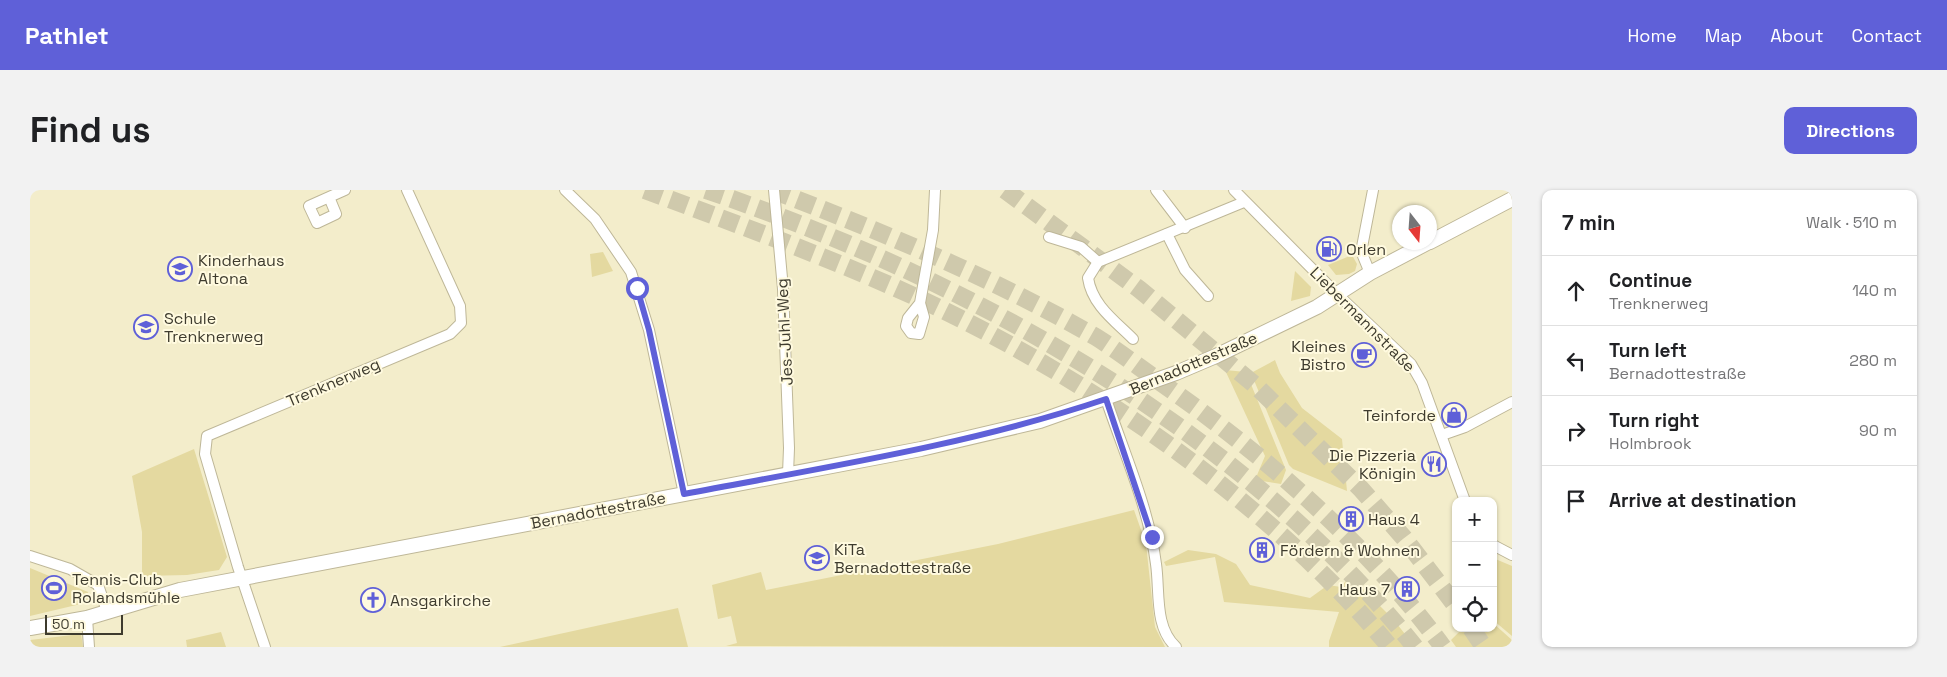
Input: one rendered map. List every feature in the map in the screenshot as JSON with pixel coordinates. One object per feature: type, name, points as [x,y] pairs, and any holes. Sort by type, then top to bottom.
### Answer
[{"type":"street","points":[[328,197],[345,190]]},
{"type":"street","name":"Trenknerweg","points":[[242,580],[205,454],[207,436],[450,334],[461,323],[460,306],[407,190]]},
{"type":"street","points":[[565,190],[594,218],[631,272],[649,330],[684,494]]},
{"type":"street","name":"Jes-Juhl-Weg","points":[[774,190],[783,289],[789,448],[788,474]]},
{"type":"street","points":[[920,303],[933,230],[935,190]]},
{"type":"street","points":[[1156,190],[1185,228]]},
{"type":"street","name":"Liebermannstraße","points":[[1234,190],[1338,295],[1411,364],[1422,384],[1464,497]]},
{"type":"street","points":[[1370,273],[1363,256],[1362,247],[1373,190]]},
{"type":"street","name":"Bernadottestraße","points":[[1437,238],[1512,199]]},
{"type":"street","points":[[1133,339],[1097,303],[1090,292],[1088,278],[1098,262],[1185,228],[1244,202]]},
{"type":"street","points":[[1166,234],[1185,270],[1208,296]]},
{"type":"street","points":[[1049,237],[1081,247],[1098,262]]},
{"type":"street","name":"Bernadottestraße","points":[[30,628],[87,618],[180,590],[242,580],[788,474],[997,432],[1040,421],[1106,399],[1216,356],[1338,295],[1370,273],[1414,250]]},
{"type":"street","points":[[1106,399],[1152,537],[1160,618],[1166,632],[1176,647]]},
{"type":"street","points":[[1442,435],[1465,426],[1512,402]]},
{"type":"street","points":[[1497,547],[1512,555]]},
{"type":"street","points":[[30,556],[70,569],[98,585],[107,611]]},
{"type":"street","points":[[242,580],[265,647]]},
{"type":"street","points":[[87,618],[89,647]]},
{"type":"shaded area","points":[[603,252],[613,271],[592,277],[590,254]]},
{"type":"shaded area","points":[[1352,255],[1357,264],[1355,271],[1349,274],[1336,275],[1328,265]]},
{"type":"shaded area","points":[[1295,271],[1311,287],[1310,296],[1291,301]]},
{"type":"shaded area","points":[[1275,360],[1280,373],[1302,408],[1342,439],[1347,491],[1293,469],[1289,465],[1251,373]]},
{"type":"shaded area","points":[[1225,370],[1246,372],[1286,470],[1281,484],[1255,480],[1265,456]]},
{"type":"shaded area","points":[[194,449],[227,557],[219,570],[187,575],[142,576],[142,532],[132,476]]},
{"type":"shaded area","points":[[1134,510],[1146,544],[1155,627],[1165,647],[726,646],[737,643],[731,616],[718,619],[712,585],[761,572],[766,590],[998,544]]},
{"type":"shaded area","points":[[1188,550],[1216,554],[1236,564],[1250,585],[1310,598],[1328,585],[1341,587],[1350,576],[1394,620],[1415,647],[1329,647],[1329,641],[1339,612],[1224,602],[1215,557],[1166,566],[1164,562]]},
{"type":"shaded area","points":[[1497,560],[1512,566],[1512,636],[1497,623]]},
{"type":"shaded area","name":"Tennis-Club Rolandsmühle","points":[[30,568],[88,592],[89,602],[30,616]]},
{"type":"shaded area","points":[[678,608],[688,647],[500,647]]},
{"type":"shaded area","points":[[1497,627],[1512,640],[1512,647],[1456,647],[1451,640],[1459,632],[1497,632]]},
{"type":"shaded area","points":[[221,632],[226,647],[187,647],[186,640]]},
{"type":"shaded area","points":[[81,634],[83,647],[30,647],[30,640]]},
{"type":"tunnel","points":[[645,190],[782,241],[884,283],[982,330],[1047,366],[1110,405],[1172,448],[1232,494],[1289,542],[1342,593],[1390,647]]},
{"type":"tunnel","points":[[706,190],[805,226],[903,268],[999,316],[1093,370],[1183,430],[1267,496],[1345,568],[1415,647]]},
{"type":"tunnel","points":[[772,190],[855,222],[937,257],[1018,295],[1096,337],[1199,410],[1276,471],[1312,503],[1381,572],[1443,647]]},
{"type":"tunnel","points":[[1005,190],[1139,289],[1255,385],[1361,489],[1404,538],[1452,601]]},
{"type":"tunnel","points":[[1474,632],[1484,647]]},
{"type":"place","name":"Orlen","points":[[1329,249]]},
{"type":"place","name":"Kinderhaus Altona","points":[[180,269]]},
{"type":"place","name":"Schule Trenknerweg","points":[[146,327]]},
{"type":"place","name":"Kleines Bistro","points":[[1364,355]]},
{"type":"place","name":"Teinforde","points":[[1454,415]]},
{"type":"place","name":"Die Pizzeria Königin","points":[[1434,464]]},
{"type":"place","name":"Haus 4","points":[[1351,519]]},
{"type":"place","name":"Fördern & Wohnen","points":[[1262,550]]},
{"type":"place","name":"KiTa Bernadottestraße","points":[[817,558]]},
{"type":"place","name":"Tennis-Club Rolandsmühle","points":[[54,588]]},
{"type":"place","name":"Haus 7","points":[[1407,589]]},
{"type":"place","name":"Ansgarkirche","points":[[373,600]]},
{"type":"route","points":[[637,288],[649,330],[684,494],[921,449],[988,434],[1040,421],[1106,399],[1152,537]]}]
